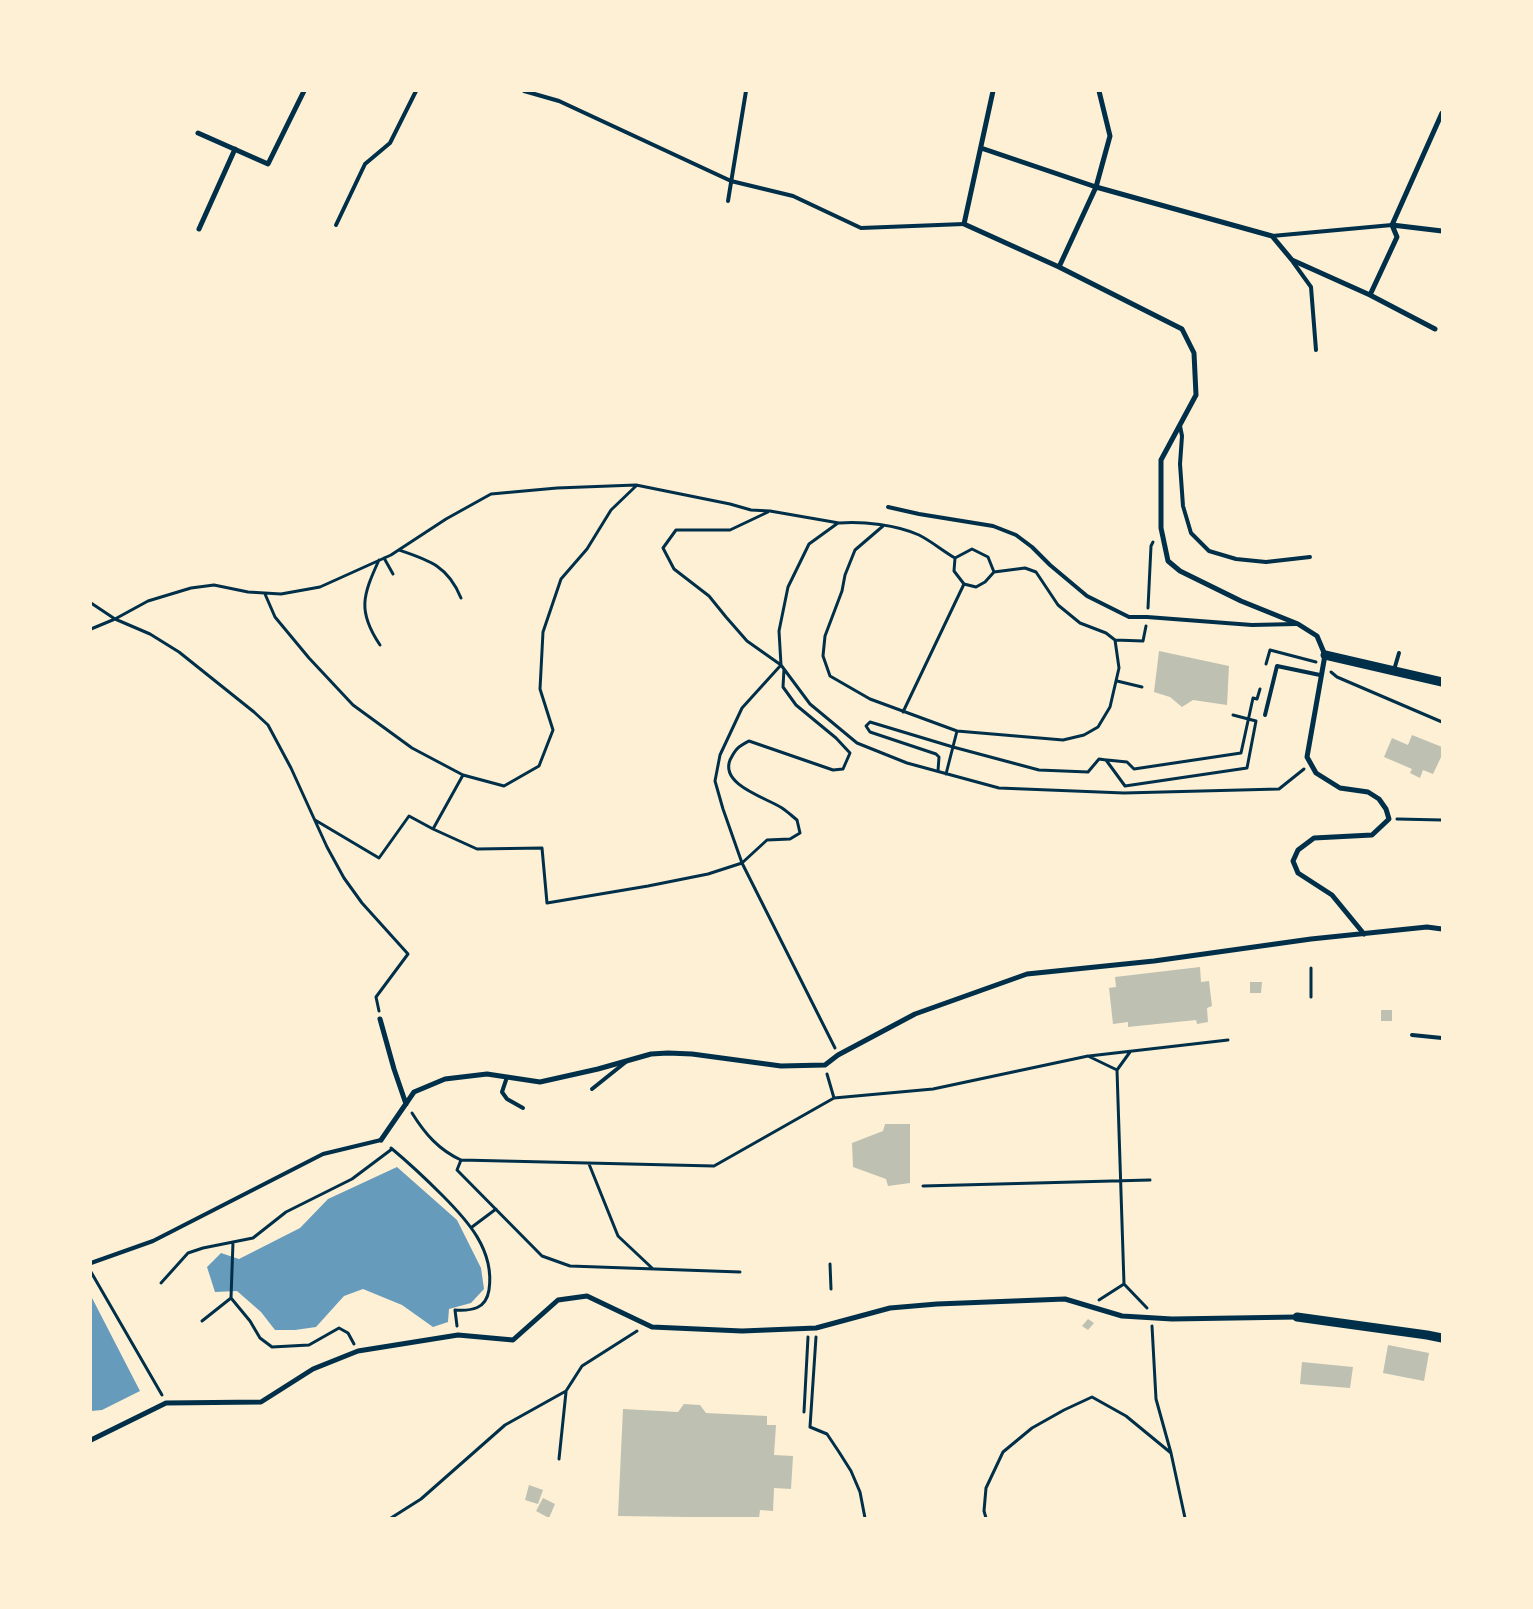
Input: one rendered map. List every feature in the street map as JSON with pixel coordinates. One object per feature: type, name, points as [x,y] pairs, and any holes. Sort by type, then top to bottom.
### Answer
[{"type":"street","points":[[198,132],[268,164],[304,91]]},
{"type":"street","points":[[993,91],[964,224],[1059,268],[1182,329],[1194,353],[1196,395],[1161,460],[1161,528],[1168,561],[1180,571],[1298,624],[1318,636],[1323,659],[1307,757],[1316,773],[1340,788],[1368,792],[1379,799],[1386,809],[1389,819],[1372,835],[1314,838],[1298,850],[1293,860],[1298,872],[1332,895],[1364,934]]},
{"type":"street","points":[[1059,268],[1096,187],[1110,136],[1100,91]]},
{"type":"street","points":[[1370,295],[1397,237],[1392,225],[1442,113]]},
{"type":"street","points":[[1435,128],[1442,130]]},
{"type":"street","points":[[981,148],[1096,187],[1272,236],[1292,260],[1370,295],[1435,329]]},
{"type":"street","points":[[198,229],[236,149]]},
{"type":"street","points":[[1392,225],[1442,231]]},
{"type":"street","points":[[1323,659],[1394,671],[1442,682]]},
{"type":"street","points":[[381,1140],[414,1092],[445,1079],[487,1074],[540,1082],[598,1069],[651,1054],[668,1053],[692,1054],[781,1066],[825,1065],[838,1055],[914,1014],[1027,974],[1154,960],[1311,939],[1426,927],[1442,929]]},
{"type":"street","points":[[380,1018],[406,1104]]},
{"type":"street","points":[[91,1440],[166,1403],[260,1402],[313,1369],[358,1351],[458,1335],[513,1340],[558,1300],[587,1296],[652,1327],[742,1331],[816,1328],[890,1308],[937,1304],[1065,1299],[1122,1316],[1158,1319],[1297,1317],[1442,1338]]},
{"type":"lane","points":[[336,225],[365,164],[390,143],[416,91]]},
{"type":"lane","points":[[524,91],[560,101],[731,181],[793,196],[861,228],[964,224]]},
{"type":"lane","points":[[728,201],[746,91]]},
{"type":"lane","points":[[1272,236],[1392,225]]},
{"type":"lane","points":[[1292,260],[1311,287],[1316,350]]},
{"type":"lane","points":[[1180,424],[1182,436],[1180,464],[1183,506],[1191,533],[1209,552],[1236,559],[1266,562],[1310,557]]},
{"type":"lane","points":[[888,507],[993,526],[1016,535],[1087,596],[1129,617],[1252,625],[1298,624]]},
{"type":"lane","points":[[1394,671],[1399,653]]},
{"type":"lane","points":[[1265,715],[1277,666],[1320,675]]},
{"type":"lane","points":[[1412,1035],[1442,1038]]},
{"type":"lane","points":[[592,1090],[628,1060]]},
{"type":"lane","points":[[507,1077],[502,1092],[507,1099],[523,1108]]},
{"type":"lane","points":[[91,1263],[153,1241],[323,1154],[381,1140]]},
{"type":"path","points":[[264,593],[275,617],[309,658],[353,705],[412,748],[463,775],[504,786],[539,766],[553,730],[540,689],[542,632],[561,579],[587,549],[611,510],[636,485]]},
{"type":"path","points":[[91,629],[115,619],[148,601],[192,588],[214,585],[248,592],[281,594],[320,587],[384,558],[446,519],[491,494],[557,488],[636,485],[751,510],[770,511],[839,523],[849,522],[884,526],[918,535],[955,558]]},
{"type":"path","points":[[770,511],[730,530],[676,530],[663,548],[674,569],[710,596],[747,641],[781,664],[810,704],[857,743],[907,763],[999,788],[1124,793],[1279,788],[1310,763]]},
{"type":"path","points":[[838,1055],[742,863],[715,781],[720,755],[742,708],[781,664],[779,631],[788,587],[809,544],[839,523]]},
{"type":"path","points":[[884,526],[856,550],[845,575],[842,591],[824,636],[823,656],[830,676],[870,700],[957,731],[1063,740],[1084,735],[1098,727],[1110,708],[1119,668],[1115,640]]},
{"type":"path","points":[[955,558],[954,571],[964,584],[976,587],[985,582],[994,572],[1024,568],[1036,572],[1058,604],[1080,623],[1106,633],[1115,640],[1143,641],[1147,617],[1151,546],[1161,528]]},
{"type":"path","points":[[955,558],[972,549],[988,557],[994,572]]},
{"type":"path","points":[[398,550],[428,560],[444,570],[456,586],[461,598]]},
{"type":"path","points":[[384,558],[393,574]]},
{"type":"path","points":[[379,560],[368,584],[364,602],[371,632],[380,645]]},
{"type":"path","points":[[903,712],[964,584]]},
{"type":"path","points":[[91,603],[115,619],[150,634],[179,652],[254,712],[268,726],[291,768],[326,847],[344,878],[362,903],[408,954],[376,997],[380,1018]]},
{"type":"path","points":[[1265,670],[1270,650],[1323,659],[1337,677],[1442,722]]},
{"type":"path","points":[[315,820],[379,858],[409,816],[433,830],[477,849],[542,848],[547,903],[708,874],[742,863],[767,840],[790,839],[800,833],[797,820],[790,814],[748,791],[732,778],[728,764],[735,749],[749,741],[833,770],[843,769],[850,754],[836,738],[796,705],[783,686],[784,669]]},
{"type":"path","points":[[938,771],[939,757],[936,754],[870,732],[866,726],[870,722],[1039,770],[1088,772],[1099,760],[1127,762],[1134,769],[1240,753],[1253,698],[1257,699],[1262,679]]},
{"type":"path","points":[[1117,681],[1142,687]]},
{"type":"path","points":[[1106,760],[1125,786],[1247,768],[1256,721],[1233,715]]},
{"type":"path","points":[[946,774],[957,731]]},
{"type":"path","points":[[433,830],[463,775]]},
{"type":"path","points":[[1389,819],[1442,820]]},
{"type":"path","points":[[1311,997],[1312,968]]},
{"type":"path","points":[[406,1104],[429,1137],[447,1154],[461,1160],[714,1166],[834,1098],[933,1089],[1088,1056],[1228,1040]]},
{"type":"path","points":[[1130,1052],[1117,1070],[1124,1284],[1158,1319]]},
{"type":"path","points":[[1088,1056],[1117,1070]]},
{"type":"path","points":[[825,1065],[834,1098]]},
{"type":"path","points":[[381,1140],[427,1180],[472,1227],[487,1258],[490,1282],[488,1298],[480,1307],[468,1311],[455,1310],[458,1335]]},
{"type":"path","points":[[161,1283],[188,1253],[253,1238],[286,1212],[352,1179],[392,1149]]},
{"type":"path","points":[[461,1160],[457,1170],[542,1256],[570,1266],[740,1272]]},
{"type":"path","points":[[589,1164],[618,1236],[652,1269]]},
{"type":"path","points":[[922,1186],[1150,1180]]},
{"type":"path","points":[[472,1227],[496,1209]]},
{"type":"path","points":[[233,1242],[231,1298],[250,1321],[260,1338],[272,1347],[309,1344],[339,1328],[348,1333],[358,1351]]},
{"type":"path","points":[[830,1264],[831,1289]]},
{"type":"path","points":[[91,1272],[166,1403]]},
{"type":"path","points":[[1088,1306],[1124,1284]]},
{"type":"path","points":[[202,1321],[231,1298]]},
{"type":"path","points":[[1152,1318],[1156,1399],[1171,1453],[1185,1518]]},
{"type":"path","points":[[559,1459],[566,1391],[582,1366],[647,1324]]},
{"type":"path","points":[[816,1328],[810,1427],[827,1434],[851,1471],[860,1492],[865,1518]]},
{"type":"path","points":[[804,1412],[808,1340]]},
{"type":"path","points":[[391,1518],[421,1499],[505,1425],[566,1391]]},
{"type":"path","points":[[986,1518],[984,1511],[986,1488],[1003,1452],[1032,1428],[1092,1397],[1126,1416],[1171,1453]]},
{"type":"water","points":[[397,1167],[457,1220],[481,1268],[484,1289],[471,1303],[449,1309],[448,1322],[433,1327],[402,1305],[363,1289],[344,1296],[316,1327],[275,1330],[261,1312],[237,1291],[215,1292],[207,1267],[221,1253],[239,1259],[300,1228],[328,1199]]},
{"type":"water","points":[[91,1296],[140,1391],[102,1410],[91,1411]]},
{"type":"building","points":[[1159,651],[1229,666],[1227,705],[1193,700],[1182,707],[1170,697],[1154,692]]},
{"type":"building","points":[[1412,735],[1442,747],[1442,755],[1433,774],[1423,770],[1420,778],[1410,773],[1412,769],[1384,757],[1392,738],[1408,745]]},
{"type":"building","points":[[1200,967],[1201,982],[1209,981],[1212,1006],[1207,1008],[1208,1022],[1197,1024],[1196,1020],[1128,1027],[1128,1022],[1113,1024],[1109,988],[1116,987],[1115,977]]},
{"type":"building","points":[[1250,982],[1262,982],[1261,993],[1250,993]]},
{"type":"building","points":[[1381,1010],[1392,1010],[1392,1021],[1381,1021]]},
{"type":"building","points":[[885,1124],[910,1124],[910,1183],[888,1186],[886,1179],[853,1167],[852,1143],[883,1131]]},
{"type":"building","points":[[1088,1319],[1094,1323],[1088,1330],[1082,1326]]},
{"type":"building","points":[[1388,1345],[1429,1353],[1424,1381],[1383,1373]]},
{"type":"building","points":[[1302,1362],[1353,1367],[1350,1388],[1300,1384]]},
{"type":"building","points":[[684,1404],[700,1405],[706,1413],[767,1416],[767,1425],[776,1425],[774,1455],[793,1456],[791,1489],[774,1488],[773,1511],[760,1510],[759,1518],[618,1516],[623,1409],[678,1412]]},
{"type":"building","points":[[529,1485],[543,1490],[538,1504],[525,1500]]},
{"type":"building","points":[[543,1498],[555,1504],[549,1518],[536,1511]]}]
